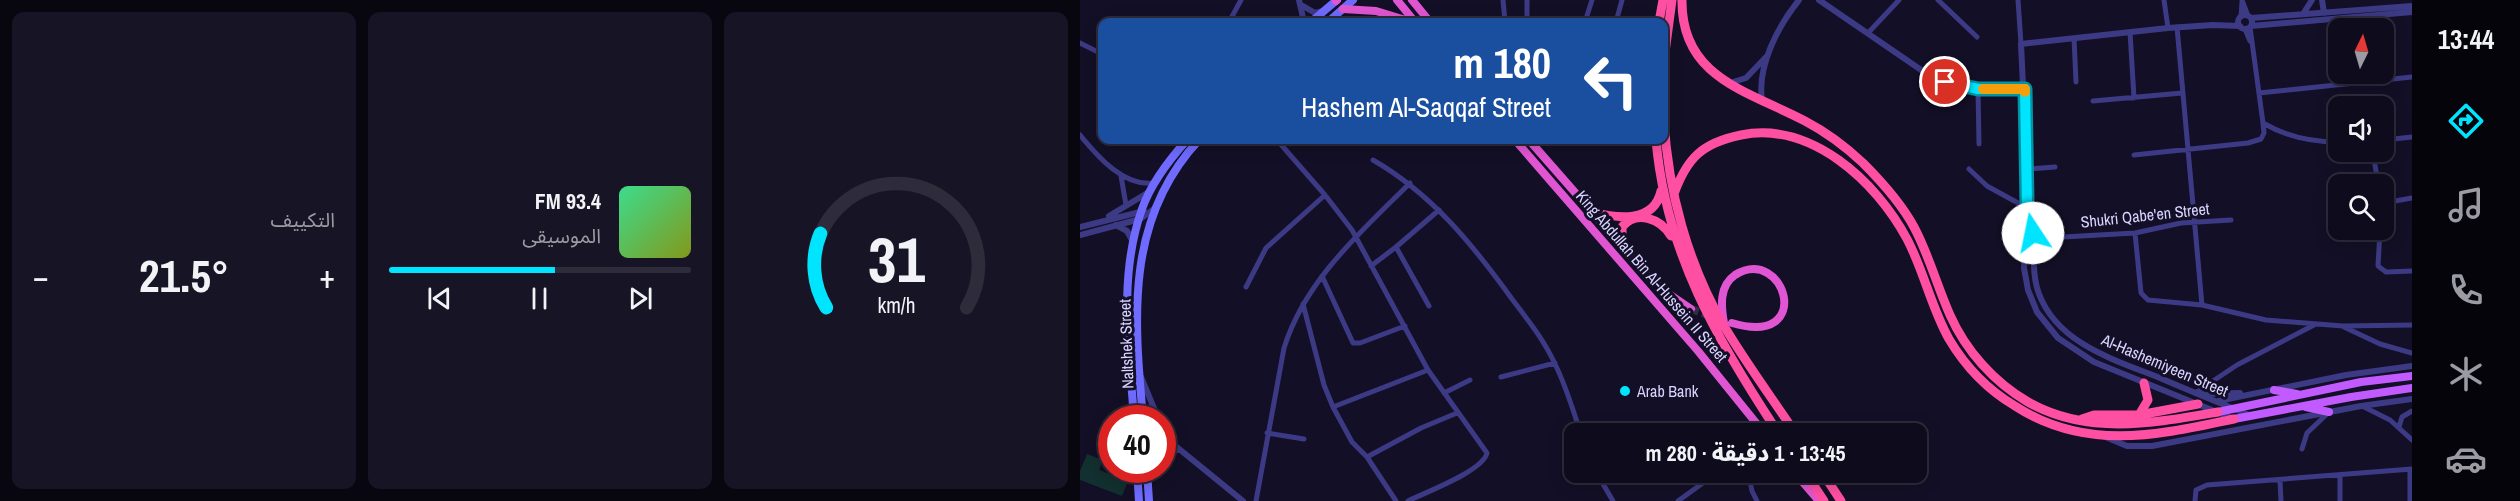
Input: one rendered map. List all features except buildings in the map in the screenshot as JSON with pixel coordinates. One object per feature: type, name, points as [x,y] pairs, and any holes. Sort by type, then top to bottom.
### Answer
[{"type":"highway","points":[[1397,0],[1411,18]]},
{"type":"highway","points":[[1412,0],[1427,18]]},
{"type":"highway","points":[[1660,18],[1663,0]]},
{"type":"highway","points":[[1668,30],[1672,0]]},
{"type":"highway","points":[[1682,0],[1683,22],[1694,50],[1710,71],[1727,84],[1806,121],[1862,162],[1885,187],[1914,227],[1949,314],[1965,342],[1983,366],[2018,396],[2046,411],[2079,420],[2126,426],[2218,412]]},
{"type":"highway","points":[[1343,9],[1376,11],[1400,18]]},
{"type":"highway","points":[[1674,194],[1691,159],[1709,146],[1731,137],[1758,133],[1778,135],[1804,142],[1831,155],[1865,182],[1896,220],[1913,251],[1934,307],[1952,345],[1978,377],[2015,406],[2053,425],[2102,436],[2144,436],[2234,414]]},
{"type":"highway","name":"King Abdullah Bin Al-Hussein II Street","points":[[1518,144],[1757,423]]},
{"type":"highway","name":"King Abdullah Bin Al-Hussein II Street","points":[[1532,144],[1657,285],[1691,309]]},
{"type":"highway","points":[[1657,144],[1662,186],[1679,251]]},
{"type":"highway","points":[[1667,144],[1674,194],[1686,241],[1706,289],[1789,423]]},
{"type":"highway","points":[[1592,212],[1622,217],[1647,213],[1657,204],[1662,186]]},
{"type":"highway","points":[[1622,247],[1623,225],[1633,220],[1650,219],[1659,221],[1665,226],[1726,350],[1772,423]]},
{"type":"highway","points":[[1744,271],[1758,271],[1770,275],[1778,282],[1785,300],[1781,314],[1773,322],[1754,329],[1728,325],[1722,298],[1732,278],[1744,271]]},
{"type":"highway","points":[[1952,345],[1965,342]]},
{"type":"highway","points":[[2139,415],[2148,400],[2144,383]]},
{"type":"highway","points":[[2079,420],[2094,415],[2139,415],[2198,404]]},
{"type":"highway","points":[[1803,483],[1819,501]]},
{"type":"highway","points":[[1812,483],[1824,501]]},
{"type":"highway","points":[[1829,483],[1841,501]]},
{"type":"main road","points":[[1315,18],[1337,0]]},
{"type":"main road","points":[[1333,18],[1353,0]]},
{"type":"main road","name":"Naltshek Street","points":[[1138,405],[1136,299],[1150,191],[1183,144]]},
{"type":"main road","name":"Naltshek Street","points":[[1137,405],[1127,306],[1133,246],[1146,215],[1173,172],[1196,144]]},
{"type":"main road","points":[[2234,414],[2301,395],[2361,382],[2412,376]]},
{"type":"main road","points":[[2218,412],[2252,416],[2412,388]]},
{"type":"main road","points":[[2274,390],[2301,395]]},
{"type":"main road","points":[[2302,406],[2329,412]]},
{"type":"main road","points":[[1138,483],[1139,501]]},
{"type":"main road","points":[[1148,483],[1149,501]]},
{"type":"street","points":[[1231,18],[1241,0]]},
{"type":"street","points":[[1503,0],[1505,18]]},
{"type":"street","points":[[1527,0],[1527,18]]},
{"type":"street","points":[[1586,18],[1592,0]]},
{"type":"street","points":[[1617,18],[1622,0]]},
{"type":"street","points":[[1762,100],[1762,83],[1767,56],[1784,21],[1799,0]]},
{"type":"street","points":[[1819,0],[1936,79],[1978,89],[2025,89]]},
{"type":"street","points":[[1868,33],[1899,0]]},
{"type":"street","points":[[1938,0],[1977,37]]},
{"type":"street","points":[[2018,0],[2021,44],[2177,27],[2412,12]]},
{"type":"street","points":[[2164,0],[2168,28]]},
{"type":"street","points":[[2134,155],[2254,142],[2262,136],[2263,123],[2253,46],[2242,0]]},
{"type":"street","points":[[2303,14],[2312,0]]},
{"type":"street","points":[[2322,0],[2324,13]]},
{"type":"street","points":[[1301,3],[1315,13],[1323,11]]},
{"type":"street","points":[[1301,3],[1303,18]]},
{"type":"street","points":[[2246,22],[2303,14],[2412,6]]},
{"type":"street","points":[[2177,27],[2202,305]]},
{"type":"street","points":[[2130,32],[2134,98]]},
{"type":"street","points":[[2074,38],[2076,82]]},
{"type":"street","points":[[1080,43],[1098,52]]},
{"type":"street","name":"Al-Hashemiyeen Street","points":[[2021,44],[2025,89],[2028,207],[2033,233],[2034,273],[2038,292],[2046,310],[2057,324],[2107,357],[2196,393],[2234,414]]},
{"type":"street","points":[[1727,84],[1746,78],[1767,56]]},
{"type":"street","points":[[2259,93],[2412,77]]},
{"type":"street","points":[[1978,89],[1980,144]]},
{"type":"street","points":[[2093,101],[2182,93]]},
{"type":"street","points":[[2263,123],[2279,133],[2298,138],[2328,141]]},
{"type":"street","points":[[1080,135],[1121,176],[1139,183],[1154,183]]},
{"type":"street","points":[[2394,139],[2412,137]]},
{"type":"street","points":[[1280,144],[1325,195],[1356,237],[1428,370],[1484,448],[1487,456],[1475,468],[1408,501]]},
{"type":"street","points":[[1373,160],[1410,183],[1478,252],[1537,332],[1555,363],[1577,423]]},
{"type":"street","points":[[2027,169],[2055,167]]},
{"type":"street","points":[[1969,169],[1987,186],[2028,207]]},
{"type":"street","points":[[1121,176],[1126,205]]},
{"type":"street","points":[[1256,501],[1284,348],[1292,324],[1322,276],[1356,237],[1410,183]]},
{"type":"street","points":[[1101,220],[1150,191]]},
{"type":"street","points":[[1246,287],[1266,248],[1325,195]]},
{"type":"street","points":[[2394,201],[2412,198]]},
{"type":"street","name":"Al-Hashemiyeen Street","points":[[2028,207],[2024,233],[2028,290],[2037,312],[2058,338],[2104,368],[2218,412]]},
{"type":"street","points":[[1371,266],[1439,210]]},
{"type":"street","points":[[1080,227],[1101,220],[1146,215]]},
{"type":"street","points":[[1080,235],[1146,215]]},
{"type":"street","name":"Shukri Qabe'en Street","points":[[2024,242],[2062,237],[2135,233],[2194,222],[2231,220]]},
{"type":"street","points":[[1112,225],[1127,231],[1133,246]]},
{"type":"street","name":"Shukri Qabe'en Street","points":[[2024,233],[2062,237]]},
{"type":"street","points":[[2135,233],[2143,298],[2202,305],[2256,318],[2343,326],[2412,326]]},
{"type":"street","points":[[2379,240],[2378,266],[2386,272],[2412,271]]},
{"type":"street","points":[[1396,247],[1429,306]]},
{"type":"street","points":[[1322,276],[1353,343],[1360,343],[1405,326]]},
{"type":"street","points":[[1303,304],[1322,378],[1333,407],[1352,442],[1367,457],[1396,501]]},
{"type":"street","points":[[2196,393],[2237,365],[2316,324]]},
{"type":"street","points":[[2343,326],[2380,344],[2412,353]]},
{"type":"street","points":[[1502,377],[1555,363]]},
{"type":"street","points":[[2198,404],[2346,375],[2412,366]]},
{"type":"street","points":[[1139,369],[1153,405]]},
{"type":"street","points":[[1333,407],[1428,370]]},
{"type":"street","points":[[1444,393],[1470,380]]},
{"type":"street","points":[[2196,393],[2252,393]]},
{"type":"street","points":[[2102,436],[2127,446],[2152,446],[2361,406],[2412,399]]},
{"type":"street","points":[[2361,406],[2384,416],[2412,440]]},
{"type":"street","points":[[2399,427],[2402,417],[2412,411]]},
{"type":"street","points":[[2302,448],[2307,433],[2329,412]]},
{"type":"street","points":[[1367,457],[1422,428],[1457,413]]},
{"type":"street","points":[[1267,433],[1304,439]]},
{"type":"street","points":[[1176,446],[1243,501]]},
{"type":"street","points":[[1176,450],[1184,453]]},
{"type":"street","points":[[2195,501],[2195,492],[2201,486],[2411,470],[2410,501]]},
{"type":"street","points":[[2340,475],[2340,501]]},
{"type":"street","points":[[2280,480],[2281,501]]},
{"type":"street","points":[[1602,483],[1613,501]]},
{"type":"street","points":[[1678,501],[1703,483]]},
{"type":"street","points":[[1750,483],[1757,501]]},
{"type":"green space","points":[[1087,454],[1098,458],[1098,483],[1127,483],[1122,496],[1080,480],[1080,471]]},
{"type":"tunnel","points":[[1691,309],[1711,316]]},
{"type":"slow traffic","points":[[1983,89],[2025,89],[2025,92]]},
{"type":"place","name":"Arab Bank","points":[[1625,391]]},
{"type":"route","points":[[1945,82],[1978,89],[2025,89],[2027,203],[2033,233]]}]
